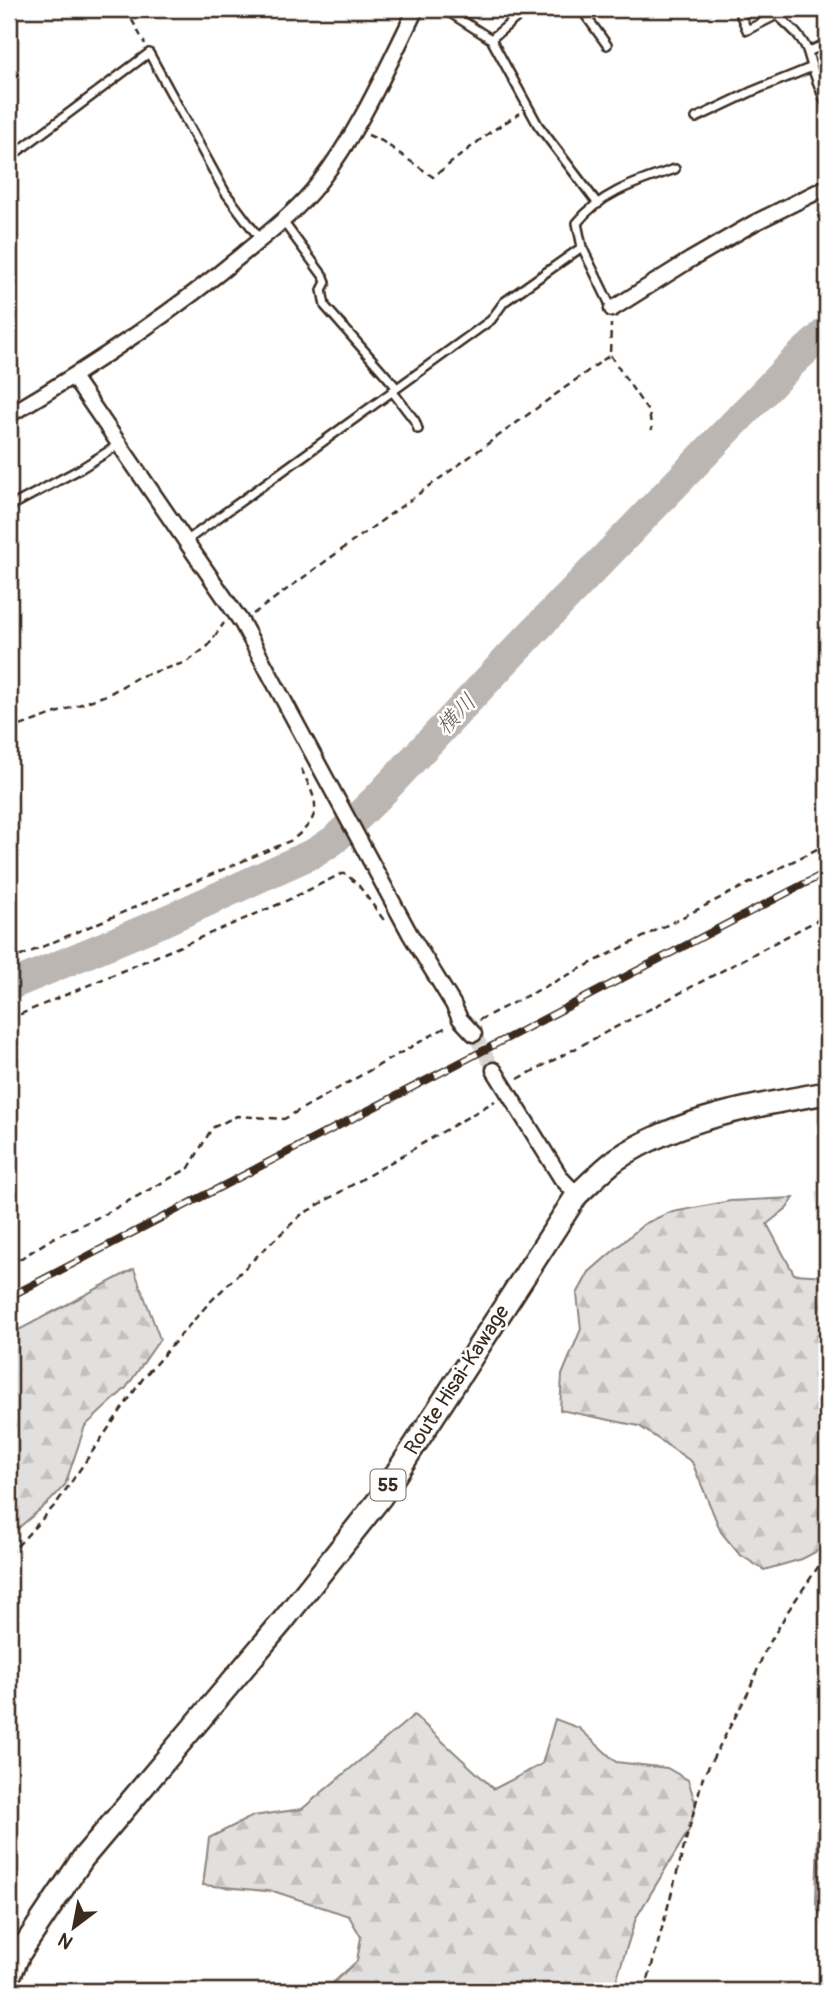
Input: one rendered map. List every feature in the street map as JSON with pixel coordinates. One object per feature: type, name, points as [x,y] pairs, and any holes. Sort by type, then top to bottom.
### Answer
[{"type":"main road","name":"Route Hisai-Kawage","points":[[9,1977],[19,1954],[83,1858],[282,1622],[381,1496],[577,1195],[615,1161],[663,1133],[771,1103],[827,1093]]},
{"type":"street","points":[[9,415],[161,319],[260,239],[316,187],[375,92],[416,9]]},
{"type":"street","points":[[612,309],[754,223],[827,187]]},
{"type":"street","points":[[73,377],[239,618],[410,934],[467,1026]]},
{"type":"street","points":[[494,1070],[561,1178],[577,1195]]},
{"type":"lane","points":[[444,9],[491,39],[538,125],[598,204]]},
{"type":"lane","points":[[491,39],[527,9]]},
{"type":"lane","points":[[581,9],[607,45]]},
{"type":"lane","points":[[738,9],[747,30],[777,15],[796,33],[808,52],[810,68],[827,105]]},
{"type":"lane","points":[[808,52],[827,43]]},
{"type":"lane","points":[[9,158],[149,53],[225,192],[260,239]]},
{"type":"lane","points":[[696,118],[810,68]]},
{"type":"lane","points":[[612,309],[582,247],[578,223],[598,204],[628,185],[675,169]]},
{"type":"lane","points":[[281,220],[324,277],[326,282],[322,290],[325,306],[394,390],[418,429]]},
{"type":"lane","points":[[186,541],[491,320],[504,302],[582,247]]},
{"type":"lane","points":[[9,507],[120,444]]},
{"type":"path","points":[[126,9],[149,53]]},
{"type":"path","points":[[354,128],[382,141],[433,177],[489,133],[529,107]]},
{"type":"path","points":[[612,309],[610,355],[649,413],[652,430]]},
{"type":"path","points":[[9,730],[109,694],[138,677],[187,662],[208,646],[225,622],[239,618],[610,355]]},
{"type":"path","points":[[9,961],[292,840],[305,830],[317,812],[317,803],[300,766]]},
{"type":"path","points":[[9,1266],[53,1238],[101,1216],[189,1168],[212,1128],[237,1116],[284,1119],[827,844]]},
{"type":"path","points":[[9,1019],[284,902],[341,874],[346,874],[359,887],[389,927]]},
{"type":"path","points":[[9,1555],[56,1504],[144,1377],[208,1304],[300,1215],[505,1091],[827,915]]},
{"type":"path","points":[[645,1991],[703,1777],[744,1701],[764,1653],[827,1555]]},
{"type":"green space","points":[[794,1198],[787,1208],[767,1224],[794,1274],[827,1276],[827,1546],[802,1559],[764,1570],[739,1554],[721,1532],[692,1462],[639,1426],[560,1410],[562,1375],[581,1329],[577,1294],[589,1272],[644,1224],[668,1213],[730,1201]]},
{"type":"green space","points":[[134,1269],[160,1339],[126,1388],[85,1426],[65,1485],[9,1536],[9,1335]]},
{"type":"green space","points":[[414,1715],[494,1789],[542,1764],[555,1719],[579,1728],[616,1762],[667,1768],[688,1780],[696,1805],[689,1830],[636,1918],[613,1991],[324,1991],[357,1961],[361,1937],[349,1916],[276,1892],[203,1885],[209,1838],[253,1816],[302,1809]]},
{"type":"green space","points":[[827,1787],[827,1919],[821,1915],[816,1904],[818,1831]]},
{"type":"waterway","name":"横川","points":[[9,986],[160,923],[316,852],[334,840],[792,363],[827,331]]},
{"type":"tunnel","points":[[474,1034],[494,1070]]},
{"type":"railway","points":[[9,1297],[827,872]]}]
